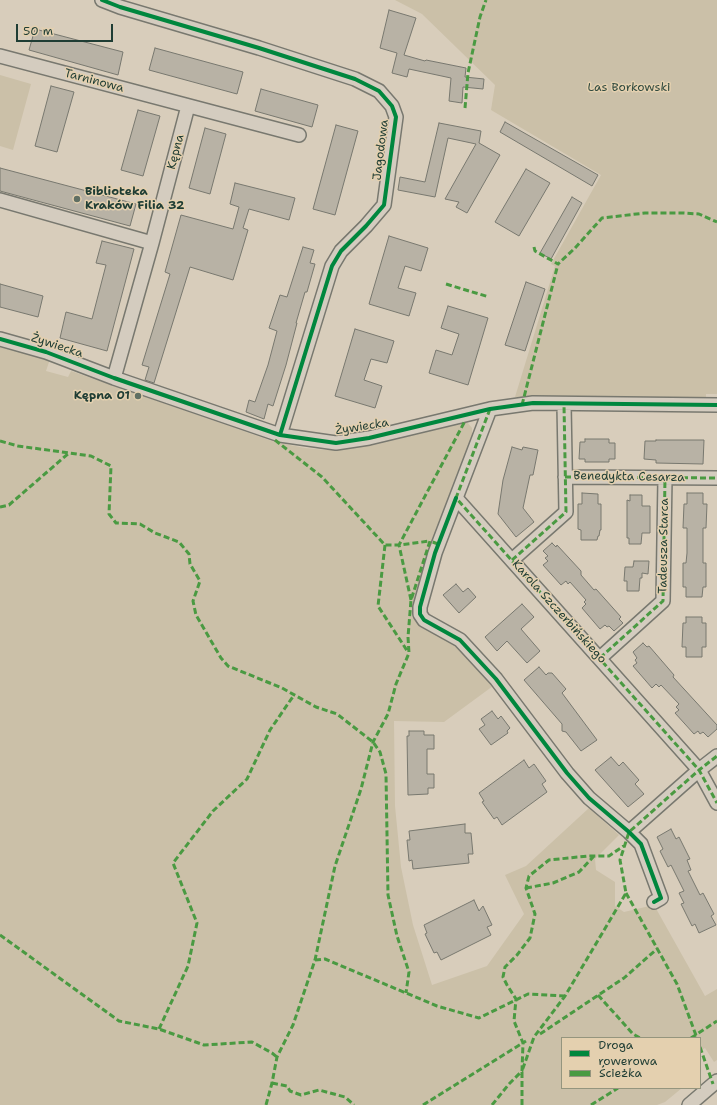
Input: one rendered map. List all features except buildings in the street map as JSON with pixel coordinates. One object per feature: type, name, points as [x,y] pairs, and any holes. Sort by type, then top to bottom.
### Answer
[{"type":"street","name":"Jagodowa","points":[[102,0],[120,7],[252,46],[355,79],[379,91],[392,106],[396,116],[384,205],[341,251],[332,266],[280,434]]},
{"type":"street","name":"Tarninowa","points":[[0,56],[188,106]]},
{"type":"street","points":[[188,106],[299,135]]},
{"type":"street","name":"Kępna","points":[[114,378],[152,243],[188,106]]},
{"type":"street","points":[[0,200],[152,243]]},
{"type":"street","name":"Żywiecka","points":[[0,339],[46,352],[114,378],[280,434],[336,443],[369,438],[490,409],[533,403],[717,406]]},
{"type":"street","name":"Benedykta Cesarza","points":[[564,404],[566,477],[717,478]]},
{"type":"street","points":[[490,409],[435,553],[420,607],[420,614],[424,620],[460,640],[496,679],[567,773],[589,798],[641,844],[661,898],[654,902]]},
{"type":"street","points":[[512,560],[566,512],[566,477]]},
{"type":"street","name":"Tadeusza Starca","points":[[600,658],[663,601],[666,478]]},
{"type":"street","name":"Karola Szczerbińskiego","points":[[456,498],[699,770],[717,803]]},
{"type":"street","points":[[629,832],[717,756]]},
{"type":"street","points":[[689,1105],[717,1081]]},
{"type":"green space","name":"Las Borkowski","points":[[395,0],[717,0],[717,394],[706,394],[706,400],[515,397],[555,266],[551,264],[601,175],[491,110],[495,85],[422,14]]},
{"type":"green space","points":[[0,75],[31,84],[13,150],[0,146]]},
{"type":"green space","points":[[0,345],[50,359],[46,371],[68,377],[71,371],[275,442],[305,448],[326,450],[346,449],[378,444],[467,422],[472,428],[472,435],[429,553],[411,616],[454,644],[493,686],[444,722],[394,721],[395,806],[401,867],[413,925],[432,985],[487,966],[524,914],[505,875],[526,866],[589,808],[619,835],[595,859],[596,870],[615,882],[615,906],[624,912],[654,905],[705,996],[717,989],[717,1060],[714,1062],[705,1048],[701,1050],[701,1037],[561,1037],[561,1089],[681,1089],[665,1102],[657,1105],[0,1105]]},
{"type":"marked path","points":[[465,108],[468,73],[480,17],[486,0]]},
{"type":"marked path","points":[[534,247],[535,251],[558,264],[575,248],[602,218],[645,213],[683,213],[699,214],[717,222]]},
{"type":"marked path","points":[[522,405],[558,264]]},
{"type":"marked path","points":[[446,284],[489,297]]},
{"type":"marked path","points":[[512,560],[566,512],[564,405]]},
{"type":"marked path","points":[[490,409],[456,498],[699,770],[717,803]]},
{"type":"marked path","points":[[411,600],[399,545],[465,421]]},
{"type":"marked path","points":[[275,440],[322,477],[385,545],[399,545],[430,541]]},
{"type":"marked path","points":[[0,441],[18,446],[91,456],[111,466],[109,514],[116,523],[140,524],[155,533],[179,542],[189,554],[190,564],[200,581],[193,601],[196,615],[221,658],[228,666],[282,688],[316,707],[337,714],[373,742],[380,752],[386,774],[388,895],[397,936],[409,972],[406,993]]},
{"type":"marked path","points":[[0,507],[9,505],[69,453]]},
{"type":"marked path","points":[[565,477],[717,478]]},
{"type":"marked path","points":[[600,658],[663,601],[665,478]]},
{"type":"marked path","points":[[266,1105],[277,1057],[293,1025],[315,960],[335,866],[361,789],[373,742],[388,714],[396,684],[409,653],[408,637],[411,600],[430,541],[438,544]]},
{"type":"marked path","points":[[385,545],[378,606],[408,652]]},
{"type":"marked path","points":[[159,1029],[188,966],[197,923],[173,863],[213,811],[247,779],[270,730],[294,695]]},
{"type":"marked path","points":[[522,1105],[522,1071],[534,1037],[565,996],[626,893],[620,860],[629,832],[717,756]]},
{"type":"marked path","points":[[492,1105],[522,1071],[523,1043],[514,1021],[516,999],[503,977],[505,967],[517,955],[530,938],[535,914],[526,888],[529,876],[549,860],[588,856],[609,856],[625,845]]},
{"type":"marked path","points":[[526,888],[553,883],[579,872],[594,856]]},
{"type":"marked path","points":[[626,893],[677,984],[697,1037]]},
{"type":"marked path","points":[[0,935],[119,1021],[159,1029],[204,1045],[252,1042],[277,1057]]},
{"type":"marked path","points":[[540,1034],[624,978],[658,948]]},
{"type":"marked path","points":[[315,960],[325,959],[437,1006],[479,1018],[528,994],[565,996]]},
{"type":"marked path","points":[[598,995],[633,1034],[638,1037]]},
{"type":"marked path","points":[[693,1037],[717,1021]]},
{"type":"marked path","points":[[423,1105],[526,1041]]},
{"type":"marked path","points":[[701,1050],[713,1084]]},
{"type":"marked path","points":[[272,1083],[287,1086],[290,1091],[301,1095],[319,1090],[345,1097],[354,1105]]},
{"type":"marked path","points":[[591,1105],[616,1089]]},
{"type":"cycle path","points":[[102,0],[120,7],[259,48],[355,79],[379,91],[392,106],[396,117],[384,205],[341,251],[332,266],[280,435]]},
{"type":"cycle path","points":[[0,339],[46,352],[114,378],[280,435],[336,443],[369,438],[490,409],[533,403],[717,405]]},
{"type":"cycle path","points":[[456,498],[435,553],[420,607],[420,614],[424,620],[460,640],[496,679],[567,773],[589,798],[641,844],[661,898],[654,902]]},
{"type":"place","name":"Biblioteka Kraków Filia 32","points":[[77,199]]},
{"type":"place","name":"Kępna 01","points":[[138,396]]}]
